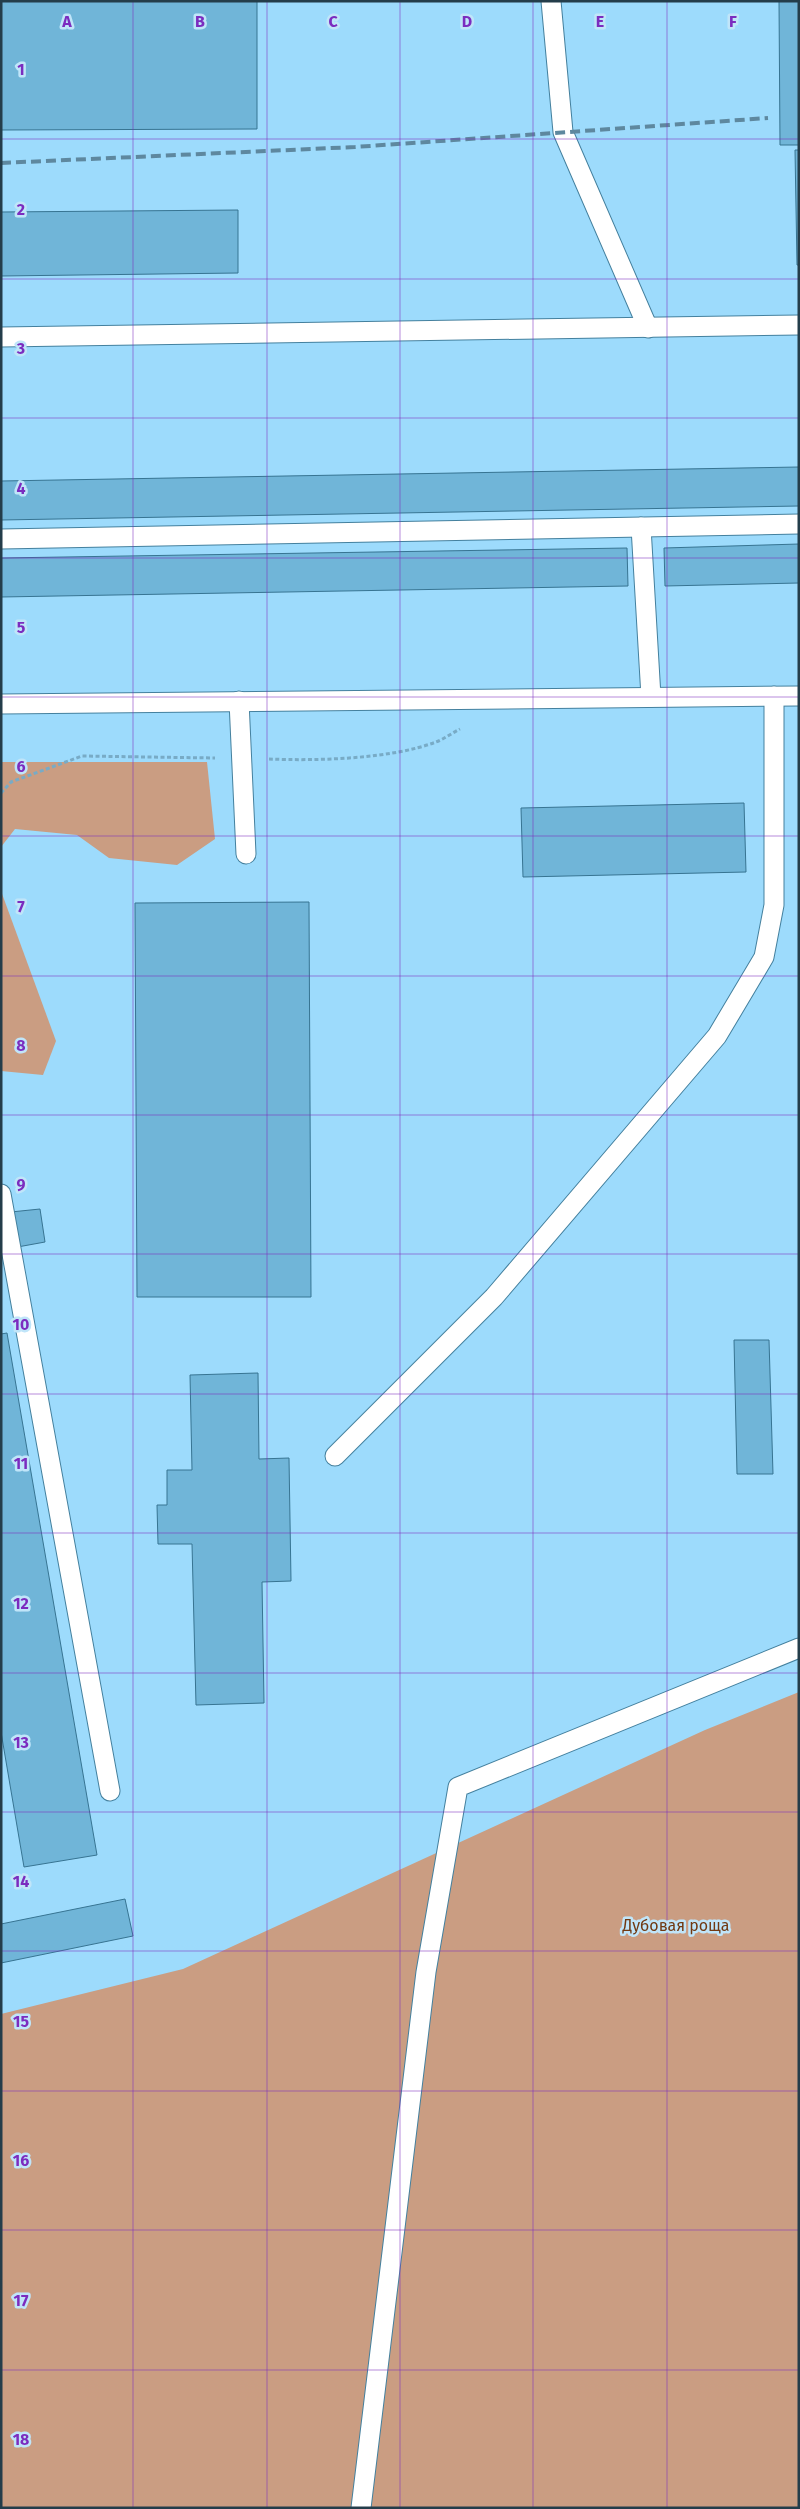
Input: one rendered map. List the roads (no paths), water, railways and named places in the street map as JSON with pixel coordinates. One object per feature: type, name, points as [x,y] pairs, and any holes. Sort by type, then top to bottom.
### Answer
[{"type":"lane","points":[[552,1],[563,132],[648,328]]},
{"type":"lane","points":[[1,337],[799,325]]},
{"type":"lane","points":[[1,539],[799,524]]},
{"type":"lane","points":[[641,527],[651,697]]},
{"type":"lane","points":[[334,1456],[494,1297],[717,1036],[764,957],[774,906],[774,696]]},
{"type":"lane","points":[[1,704],[799,696]]},
{"type":"lane","points":[[239,702],[246,854]]},
{"type":"lane","points":[[1,1194],[8,1270],[110,1791]]},
{"type":"lane","points":[[361,2508],[426,1972],[458,1787],[799,1648]]},
{"type":"railway","points":[[1,163],[355,147],[768,118]]},
{"type":"park label","name":"Дубовая роща","points":[[676,1925]]}]
